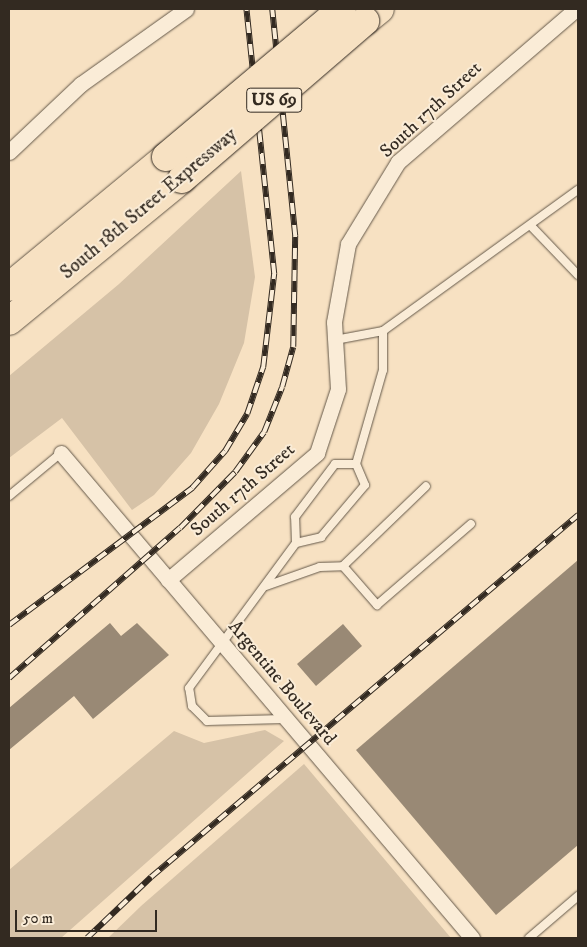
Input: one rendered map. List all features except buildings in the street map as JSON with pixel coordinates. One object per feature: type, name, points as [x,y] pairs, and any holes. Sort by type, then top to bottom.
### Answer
[{"type":"highway","name":"South 18th Street Expressway","points":[[9,287],[166,157],[362,13]]},
{"type":"highway","name":"South 18th Street Expressway","points":[[9,320],[182,179],[362,13]]},
{"type":"street","points":[[9,152],[81,84],[186,9]]},
{"type":"street","name":"South 17th Street","points":[[168,580],[317,453],[338,389],[334,322],[348,244],[398,162],[576,9]]},
{"type":"street","name":"Argentine Boulevard","points":[[61,453],[472,938]]},
{"type":"lane","points":[[335,340],[383,331],[532,226],[578,190]]},
{"type":"lane","points":[[532,226],[578,275]]},
{"type":"lane","points":[[296,543],[320,537],[365,485],[356,464],[383,370],[383,331]]},
{"type":"lane","points":[[9,496],[61,453]]},
{"type":"lane","points":[[286,719],[258,716],[207,721],[192,706],[189,688],[199,669],[223,645],[296,543],[295,517],[336,464],[356,464]]},
{"type":"lane","points":[[266,586],[320,567],[343,566],[426,486]]},
{"type":"lane","points":[[343,566],[377,605],[471,524]]},
{"type":"lane","points":[[529,938],[578,896]]},
{"type":"shaded area","points":[[241,171],[255,277],[244,343],[219,404],[191,453],[154,495],[132,510],[62,418],[9,458],[9,376],[119,284]]},
{"type":"shaded area","points":[[265,730],[284,741],[61,938],[9,938],[9,870],[174,731],[204,743]]},
{"type":"shaded area","points":[[304,764],[451,938],[108,938],[141,906]]},
{"type":"railway","points":[[9,625],[192,488],[225,451],[247,414],[263,367],[274,274],[246,9]]},
{"type":"railway","points":[[9,678],[180,528],[235,472],[264,432],[282,387],[293,347],[295,236],[272,9]]},
{"type":"railway","points":[[87,938],[151,877],[578,515]]}]
